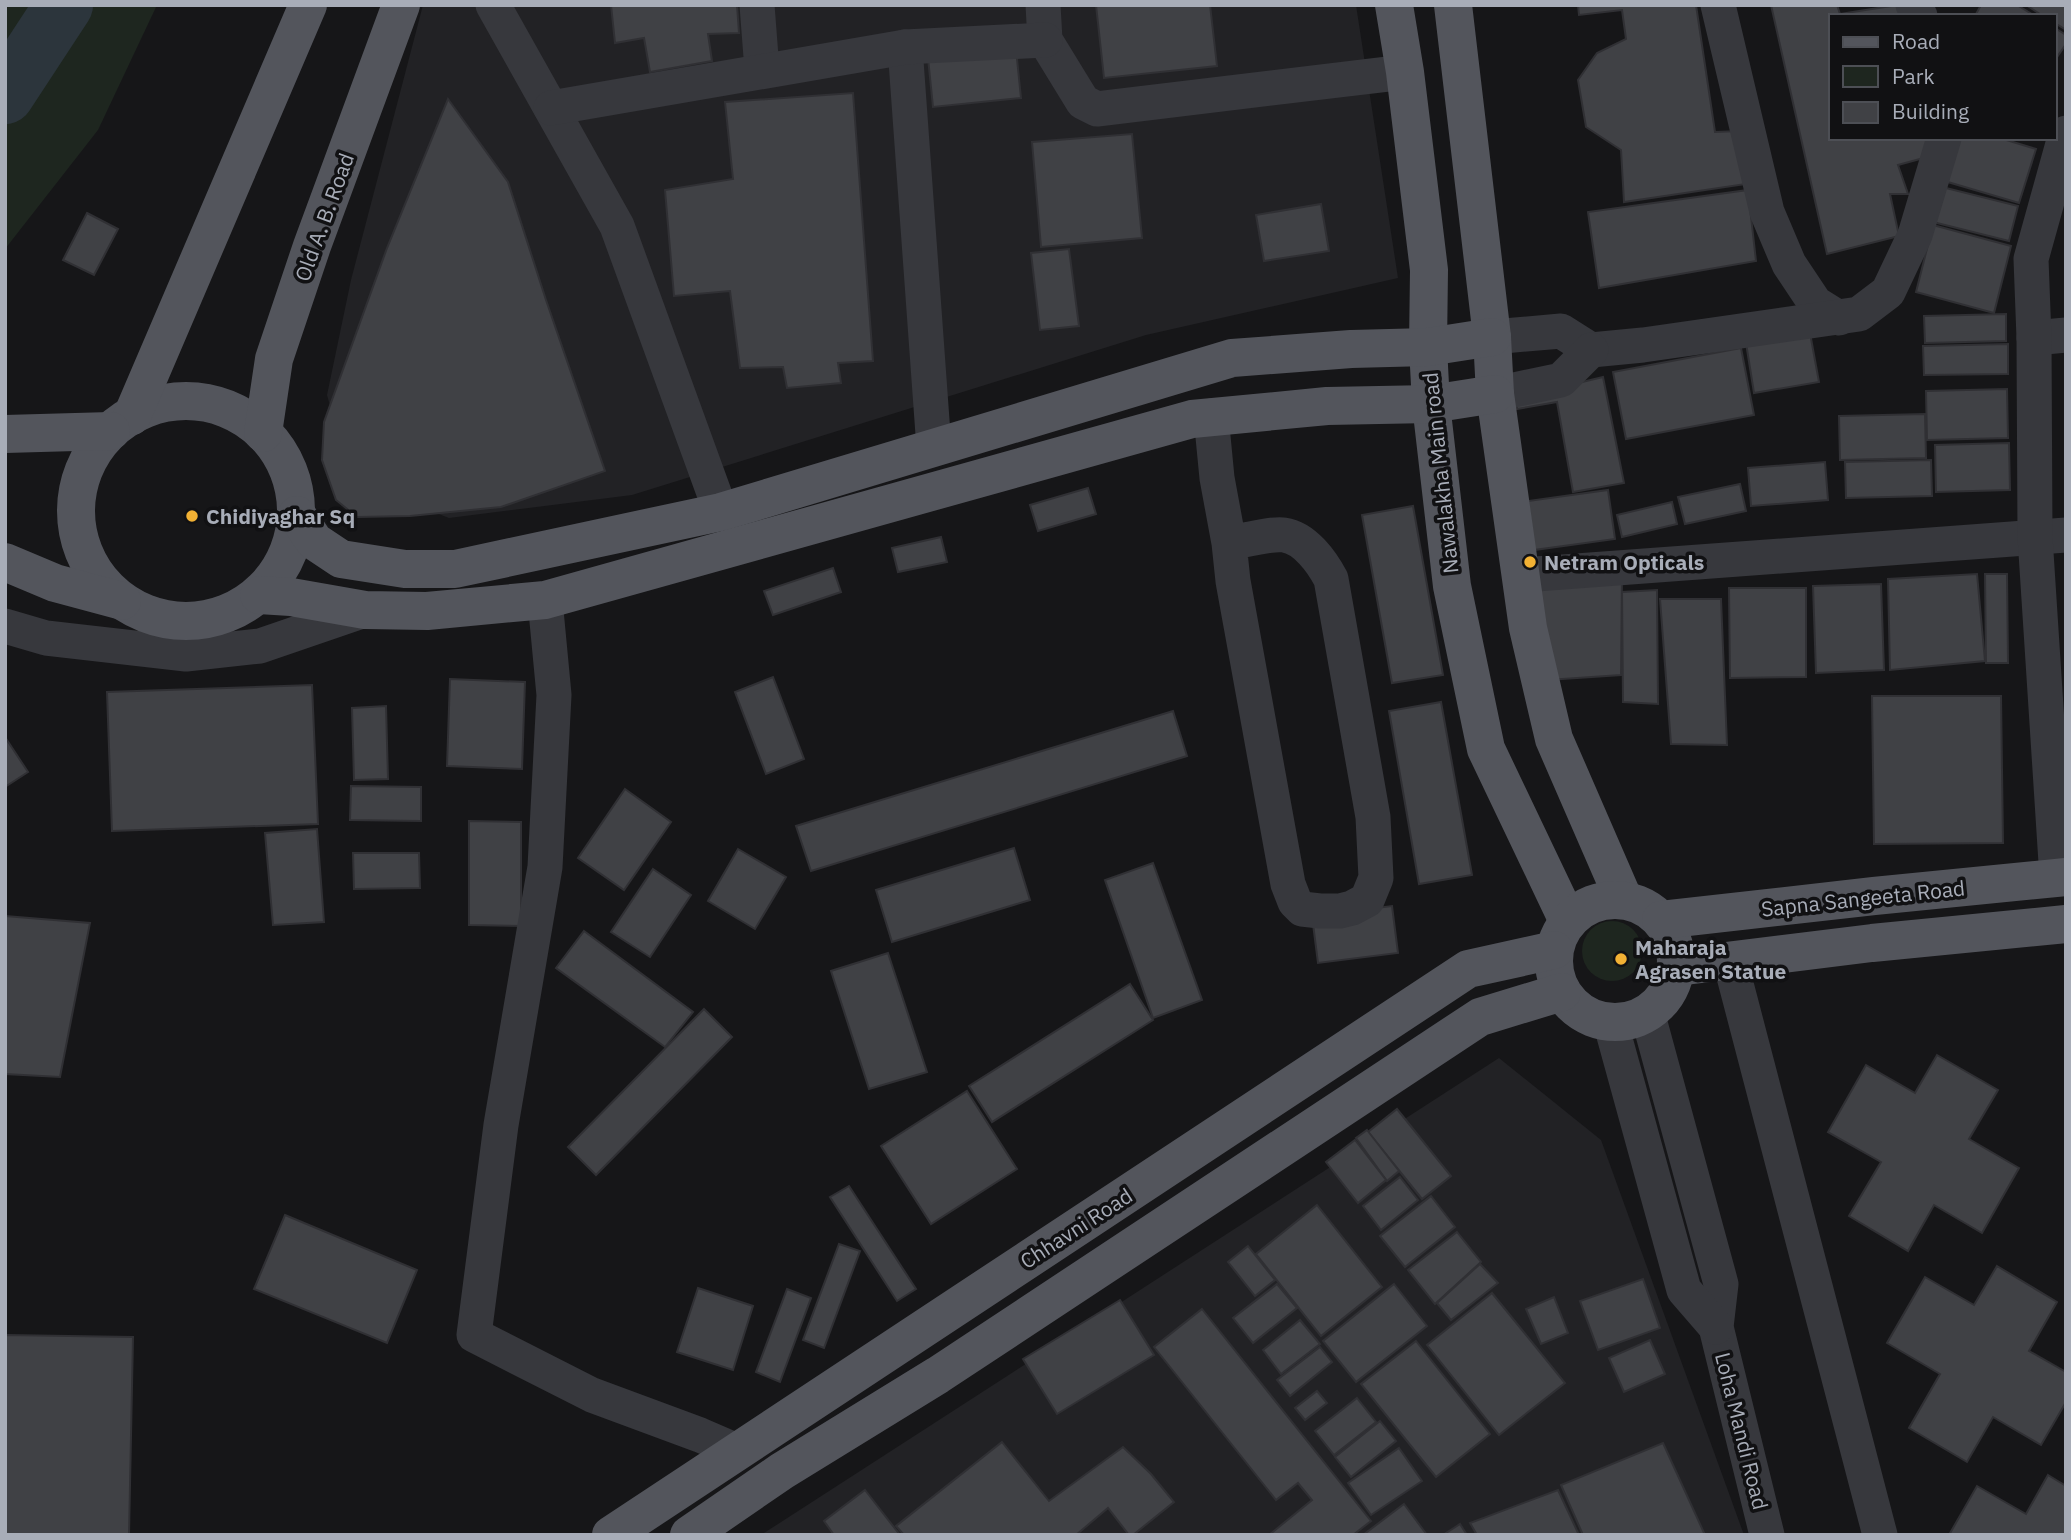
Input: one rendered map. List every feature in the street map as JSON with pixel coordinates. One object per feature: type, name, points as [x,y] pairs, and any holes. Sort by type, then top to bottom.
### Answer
[{"type":"main road","points":[[122,423],[308,5]]},
{"type":"main road","name":"Old A. B. Road","points":[[263,433],[274,359],[312,246],[401,5]]},
{"type":"main road","name":"Nawalakha Main road","points":[[1394,5],[1405,72],[1429,270],[1428,347],[1431,404],[1452,586],[1486,749],[1561,936]]},
{"type":"main road","points":[[1453,5],[1492,337],[1495,394],[1528,628],[1554,739],[1624,900]]},
{"type":"main road","points":[[297,515],[314,541],[341,559],[405,569],[455,569],[721,512],[1232,358],[1351,349],[1428,347],[1492,337]]},
{"type":"main road","points":[[259,595],[291,597],[365,610],[426,611],[545,600],[1211,416],[1327,406],[1431,404],[1495,394]]},
{"type":"main road","points":[[5,562],[55,583],[122,601],[155,617],[191,622],[227,614],[259,595],[279,573],[292,545],[297,515],[293,485],[282,457],[263,433],[240,416],[213,405],[183,402],[154,406],[122,423],[93,453],[80,480],[76,511],[80,542],[93,569],[106,587],[122,601]]},
{"type":"main road","points":[[5,434],[122,423]]},
{"type":"main road","name":"Sapna Sangeeta Road","points":[[1661,920],[2061,878]]},
{"type":"main road","points":[[1624,900],[1644,907],[1661,920],[1671,934],[1677,967],[1670,990],[1653,1009],[1628,1021],[1600,1020],[1575,1007],[1562,992],[1554,967],[1561,936],[1584,908],[1603,901],[1624,900]]},
{"type":"main road","points":[[1677,967],[1872,943],[2066,924]]},
{"type":"main road","name":"Chhavni Road","points":[[611,1535],[1468,969],[1561,936]]},
{"type":"main road","points":[[689,1535],[782,1471],[938,1375],[1480,1017],[1562,992]]},
{"type":"street","points":[[493,5],[617,226],[721,512]]},
{"type":"street","points":[[757,5],[762,70]]},
{"type":"street","points":[[1043,5],[1045,40],[1083,102],[1097,109],[1405,72]]},
{"type":"street","points":[[1718,5],[1767,212],[1789,264],[1810,296],[1815,303],[1839,318]]},
{"type":"street","points":[[551,108],[905,47],[1045,40]]},
{"type":"street","points":[[905,47],[934,448]]},
{"type":"street","points":[[2061,878],[2051,536],[2050,336],[2031,259],[2065,135]]},
{"type":"street","points":[[1492,337],[1561,331],[1591,350],[1859,314],[1888,292],[1915,234],[1943,140]]},
{"type":"street","points":[[1495,394],[1561,380],[1591,350]]},
{"type":"street","points":[[1211,416],[1217,478],[1236,594],[1288,884],[1295,902],[1302,909],[1320,911],[1352,908],[1367,900],[1376,878],[1373,817],[1331,579],[1324,565],[1312,553],[1299,542],[1284,535],[1229,543]]},
{"type":"street","points":[[1522,575],[2051,536]]},
{"type":"street","points":[[545,600],[554,695],[545,867],[501,1125],[474,1335],[592,1395],[737,1451]]},
{"type":"street","points":[[5,626],[46,638],[186,654],[260,646],[365,610]]},
{"type":"street","points":[[1730,961],[1881,1535]]},
{"type":"street","points":[[1647,1012],[1721,1284],[1716,1327]]},
{"type":"street","points":[[1610,1021],[1684,1290],[1716,1327]]},
{"type":"street","name":"Loha Mandi Road","points":[[1716,1327],[1767,1535]]},
{"type":"shaded area","points":[[423,5],[1356,5],[1398,278],[1146,335],[632,495],[449,518],[351,480],[327,395],[351,280]]},
{"type":"shaded area","points":[[1499,1058],[1601,1140],[1744,1535],[761,1535]]},
{"type":"green space","points":[[5,5],[157,5],[98,130],[5,249]]},
{"type":"green space","points":[[1612,921],[1633,930],[1642,951],[1633,972],[1612,981],[1591,972],[1582,951],[1591,930]]},
{"type":"building","points":[[611,5],[737,5],[739,33],[708,34],[712,61],[650,72],[644,38],[615,43]]},
{"type":"building","points":[[1096,5],[1210,5],[1217,66],[1104,78]]},
{"type":"building","points":[[1578,5],[1696,5],[1715,132],[1740,131],[1746,184],[1624,202],[1621,150],[1586,127],[1578,80],[1597,53],[1626,39],[1622,10],[1579,15]]},
{"type":"building","points":[[1771,5],[1837,5],[1840,14],[1829,14],[1829,140],[1927,140],[1931,156],[1898,165],[1908,194],[1890,194],[1899,236],[1827,254]]},
{"type":"building","points":[[1898,5],[1900,14],[1840,14]]},
{"type":"building","points":[[1981,5],[2017,5],[2032,14],[1976,14]]},
{"type":"building","points":[[2026,5],[2066,5],[2066,30],[2057,24],[2057,14],[2040,14]]},
{"type":"building","points":[[2057,29],[2066,35],[2066,44],[2057,57]]},
{"type":"building","points":[[1016,49],[1021,98],[933,107],[928,58]]},
{"type":"building","points":[[853,93],[873,361],[838,363],[841,383],[787,388],[783,367],[740,368],[730,291],[674,296],[665,190],[733,179],[725,102]]},
{"type":"building","points":[[448,99],[508,182],[605,471],[501,507],[410,516],[357,517],[336,500],[322,460],[324,422],[387,248]]},
{"type":"building","points":[[1132,134],[1142,238],[1041,247],[1032,142]]},
{"type":"building","points":[[1958,140],[2007,140],[2036,149],[2019,203],[1941,180]]},
{"type":"building","points":[[1942,187],[2018,206],[2009,241],[1933,222]]},
{"type":"building","points":[[1748,190],[1756,261],[1599,288],[1588,212]]},
{"type":"building","points":[[1321,204],[1329,251],[1264,261],[1256,215]]},
{"type":"building","points":[[87,213],[118,229],[94,275],[63,260]]},
{"type":"building","points":[[1933,225],[2011,246],[1994,313],[1916,292]]},
{"type":"building","points":[[1069,249],[1079,326],[1040,330],[1031,253]]},
{"type":"building","points":[[2006,314],[2006,341],[1925,343],[1924,316]]},
{"type":"building","points":[[1810,333],[1819,382],[1754,393],[1746,343]]},
{"type":"building","points":[[2008,344],[2008,374],[1924,375],[1923,346]]},
{"type":"building","points":[[1741,348],[1754,415],[1626,439],[1613,372]]},
{"type":"building","points":[[1603,377],[1624,483],[1573,492],[1557,402],[1517,409],[1516,398]]},
{"type":"building","points":[[2007,389],[2008,438],[1927,440],[1926,391]]},
{"type":"building","points":[[1925,414],[1926,458],[1840,460],[1839,416]]},
{"type":"building","points":[[2009,443],[2010,490],[1936,492],[1935,445]]},
{"type":"building","points":[[1931,460],[1932,496],[1846,498],[1845,462]]},
{"type":"building","points":[[1825,462],[1828,500],[1751,506],[1748,468]]},
{"type":"building","points":[[1740,484],[1746,511],[1685,524],[1678,497]]},
{"type":"building","points":[[1088,488],[1096,514],[1038,531],[1030,505]]},
{"type":"building","points":[[1608,490],[1615,539],[1534,550],[1528,501]]},
{"type":"building","points":[[1672,502],[1677,524],[1622,537],[1617,515]]},
{"type":"building","points":[[1413,506],[1443,675],[1392,683],[1362,515]]},
{"type":"building","points":[[941,537],[947,562],[898,572],[892,548]]},
{"type":"building","points":[[833,568],[841,592],[773,615],[764,591]]},
{"type":"building","points":[[1622,574],[1621,675],[1548,680],[1539,587]]},
{"type":"building","points":[[1977,574],[1985,661],[1890,670],[1888,579]]},
{"type":"building","points":[[1985,574],[2007,574],[2008,663],[1986,663]]},
{"type":"building","points":[[1881,584],[1884,670],[1816,673],[1813,586]]},
{"type":"building","points":[[1729,588],[1806,588],[1806,677],[1730,678]]},
{"type":"building","points":[[1657,590],[1658,704],[1623,702],[1622,592]]},
{"type":"building","points":[[1660,599],[1721,599],[1727,745],[1671,744]]},
{"type":"building","points":[[773,677],[804,759],[766,774],[735,692]]},
{"type":"building","points":[[450,679],[525,682],[522,769],[447,766]]},
{"type":"building","points":[[312,685],[318,824],[112,831],[107,692]]},
{"type":"building","points":[[1872,696],[2001,696],[2003,843],[1874,844]]},
{"type":"building","points":[[1441,702],[1472,875],[1419,884],[1389,711]]},
{"type":"building","points":[[386,706],[388,779],[354,780],[352,708]]},
{"type":"building","points":[[1173,711],[1187,756],[811,871],[796,826]]},
{"type":"building","points":[[5,737],[28,772],[5,787]]},
{"type":"building","points":[[351,786],[421,787],[421,821],[350,820]]},
{"type":"building","points":[[625,789],[671,822],[624,890],[578,858]]},
{"type":"building","points":[[469,821],[521,822],[521,926],[469,925]]},
{"type":"building","points":[[317,829],[324,922],[273,925],[265,833]]},
{"type":"building","points":[[1014,848],[1030,900],[892,942],[876,890]]},
{"type":"building","points":[[738,849],[786,877],[755,929],[708,901]]},
{"type":"building","points":[[353,853],[419,853],[420,888],[354,889]]},
{"type":"building","points":[[1153,863],[1202,1000],[1153,1018],[1105,880]]},
{"type":"building","points":[[653,869],[691,895],[650,957],[611,932]]},
{"type":"building","points":[[1392,906],[1398,953],[1318,963],[1312,916]]},
{"type":"building","points":[[5,916],[90,923],[60,1077],[5,1074]]},
{"type":"building","points":[[584,931],[693,1012],[665,1047],[556,968]]},
{"type":"building","points":[[888,953],[927,1072],[869,1089],[831,971]]},
{"type":"building","points":[[1130,984],[1153,1020],[992,1122],[969,1086]]},
{"type":"building","points":[[704,1009],[732,1037],[596,1175],[568,1147]]},
{"type":"building","points":[[1937,1055],[1998,1090],[1969,1139],[2019,1168],[1982,1233],[1934,1205],[1908,1251],[1849,1216],[1881,1162],[1828,1132],[1866,1065],[1915,1093]]},
{"type":"building","points":[[967,1091],[1017,1169],[931,1224],[881,1146]]},
{"type":"building","points":[[1397,1109],[1451,1176],[1422,1199],[1368,1132]]},
{"type":"building","points":[[1367,1130],[1399,1171],[1387,1181],[1356,1138]]},
{"type":"building","points":[[1355,1140],[1386,1180],[1358,1203],[1326,1162]]},
{"type":"building","points":[[1400,1177],[1418,1200],[1381,1230],[1363,1206]]},
{"type":"building","points":[[849,1186],[916,1289],[897,1301],[830,1197]]},
{"type":"building","points":[[1431,1196],[1455,1227],[1405,1267],[1380,1236]]},
{"type":"building","points":[[1317,1205],[1382,1287],[1321,1336],[1256,1254]]},
{"type":"building","points":[[285,1215],[417,1270],[387,1343],[254,1289]]},
{"type":"building","points":[[1457,1232],[1481,1262],[1435,1304],[1408,1270]]},
{"type":"building","points":[[839,1244],[860,1251],[824,1348],[803,1340]]},
{"type":"building","points":[[1248,1246],[1275,1280],[1255,1296],[1228,1262]]},
{"type":"building","points":[[1480,1264],[1498,1283],[1451,1320],[1437,1303]]},
{"type":"building","points":[[1997,1266],[2057,1302],[2029,1351],[2066,1372],[2066,1402],[2041,1445],[1993,1417],[1967,1462],[1909,1428],[1940,1374],[1887,1343],[1925,1277],[1974,1305]]},
{"type":"building","points":[[1643,1279],[1660,1328],[1598,1350],[1580,1301]]},
{"type":"building","points":[[1277,1284],[1297,1308],[1253,1343],[1233,1318]]},
{"type":"building","points":[[1394,1284],[1427,1326],[1356,1382],[1323,1341]]},
{"type":"building","points":[[698,1288],[753,1306],[733,1370],[677,1352]]},
{"type":"building","points":[[787,1289],[811,1298],[780,1382],[756,1372]]},
{"type":"building","points":[[1492,1293],[1565,1383],[1499,1435],[1427,1345]]},
{"type":"building","points":[[1554,1297],[1568,1333],[1541,1344],[1526,1309]]},
{"type":"building","points":[[1120,1300],[1154,1355],[1057,1414],[1023,1359]]},
{"type":"building","points":[[1202,1309],[1371,1521],[1353,1535],[1269,1535],[1312,1500],[1298,1483],[1276,1500],[1154,1347]]},
{"type":"building","points":[[1300,1320],[1320,1344],[1281,1374],[1263,1350]]},
{"type":"building","points":[[5,1335],[133,1337],[129,1535],[5,1535]]},
{"type":"building","points":[[1650,1340],[1665,1374],[1624,1392],[1609,1358]]},
{"type":"building","points":[[1416,1341],[1490,1434],[1436,1477],[1361,1384]]},
{"type":"building","points":[[1320,1347],[1332,1362],[1290,1396],[1277,1380]]},
{"type":"building","points":[[1317,1391],[1327,1403],[1305,1420],[1295,1408]]},
{"type":"building","points":[[1357,1398],[1376,1422],[1334,1455],[1315,1431]]},
{"type":"building","points":[[1380,1421],[1396,1441],[1351,1477],[1335,1457]]},
{"type":"building","points":[[1002,1442],[1049,1501],[1123,1447],[1151,1474],[1174,1502],[1133,1535],[1129,1535],[1108,1508],[1076,1535],[904,1535],[896,1526]]},
{"type":"building","points":[[1663,1443],[1705,1535],[1583,1535],[1561,1485]]},
{"type":"building","points":[[1399,1448],[1422,1481],[1371,1515],[1348,1483]]},
{"type":"building","points":[[2048,1475],[2066,1486],[2066,1535],[1949,1535],[1977,1486],[2026,1514]]},
{"type":"building","points":[[865,1490],[900,1535],[834,1535],[824,1521]]},
{"type":"building","points":[[1558,1490],[1579,1535],[1477,1535],[1470,1523]]},
{"type":"building","points":[[1404,1504],[1427,1535],[1363,1535]]},
{"type":"building","points":[[1460,1524],[1467,1535],[1443,1535]]},
{"type":"waterway","points":[[5,95],[64,5]]},
{"type":"place","name":"Chidiyaghar Sq","points":[[192,516]]},
{"type":"place","name":"Netram Opticals","points":[[1530,562]]},
{"type":"place","name":"Maharaja Agrasen Statue","points":[[1621,959]]}]
